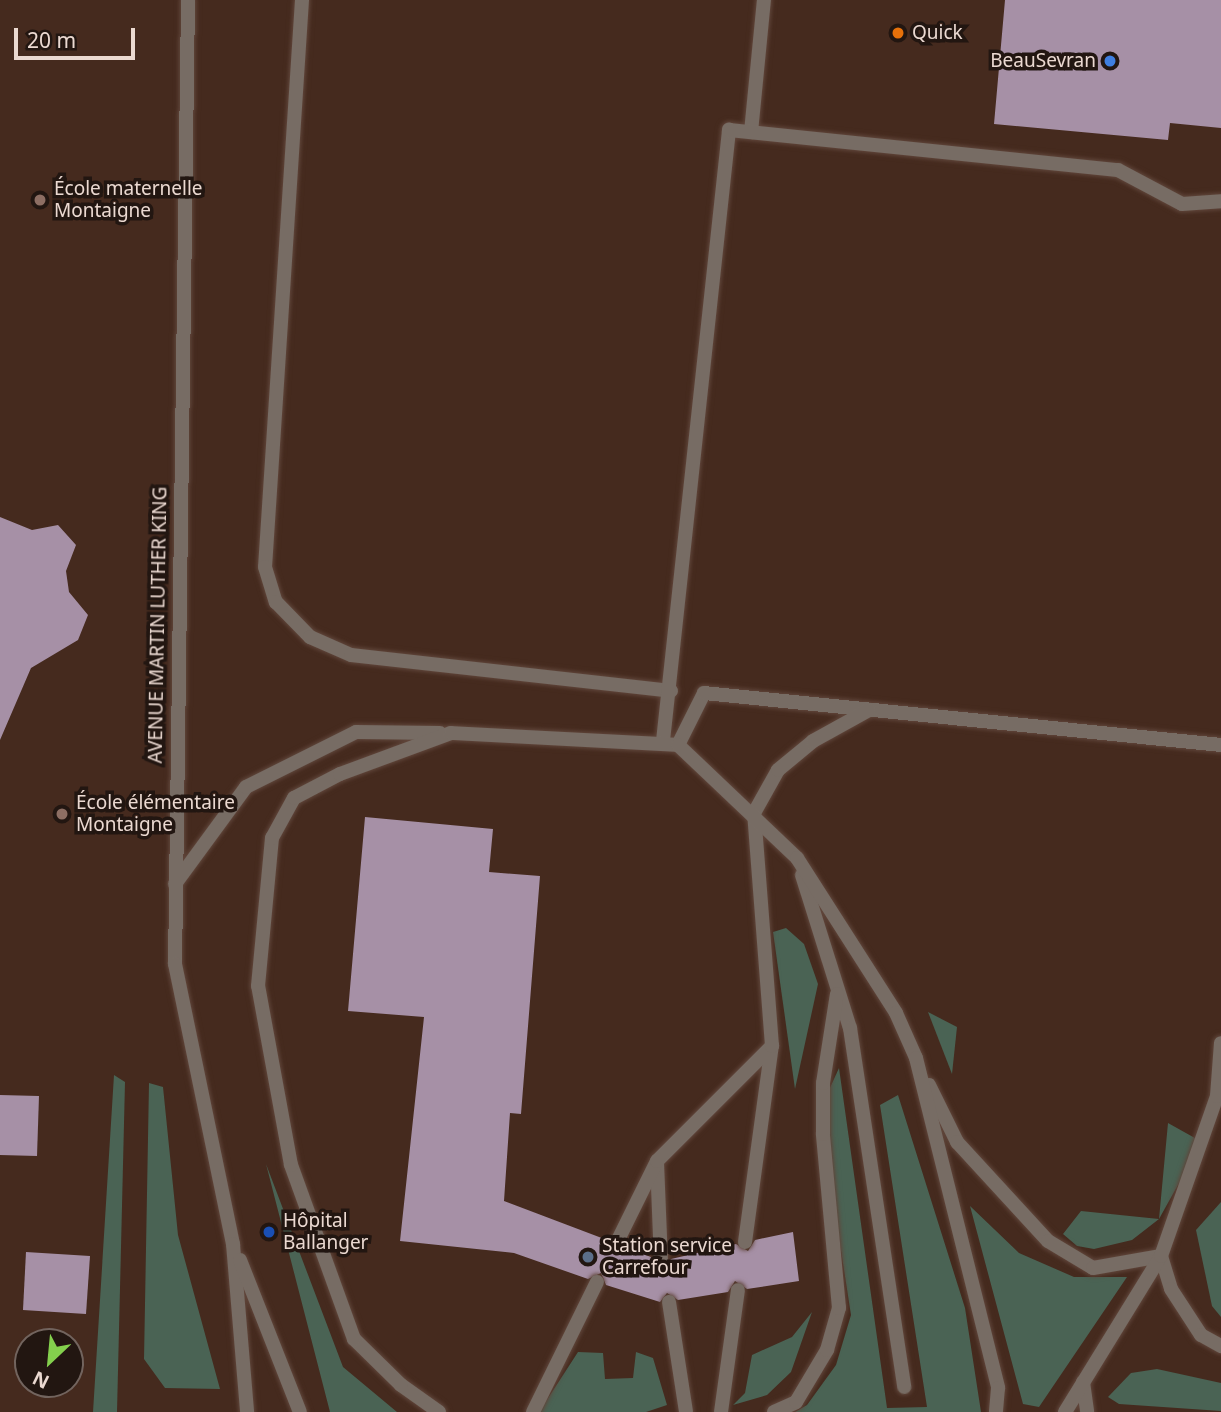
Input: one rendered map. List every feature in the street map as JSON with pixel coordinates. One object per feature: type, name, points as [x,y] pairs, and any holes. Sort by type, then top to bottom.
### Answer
[{"type":"street","name":"AVENUE MARTIN LUTHER KING","points":[[188,0],[175,964],[233,1244],[247,1412]]},
{"type":"street","points":[[302,0],[265,567],[276,602],[310,637],[351,655],[671,691]]},
{"type":"street","points":[[751,132],[764,0]]},
{"type":"street","points":[[663,741],[671,691],[729,130],[1118,170],[1182,204],[1221,201]]},
{"type":"street","points":[[678,745],[704,693],[1221,745]]},
{"type":"street","points":[[745,1242],[772,1046],[754,813],[778,770],[813,741],[869,710]]},
{"type":"street","points":[[175,884],[246,787],[356,732],[663,741],[678,745],[754,813],[797,858],[896,1013],[957,1142],[1048,1241],[1093,1268],[1161,1256]]},
{"type":"street","points":[[439,1412],[401,1385],[354,1339],[291,1165],[258,986],[272,838],[294,798],[340,774],[451,733]]},
{"type":"street","points":[[797,858],[850,1028],[904,1387]]},
{"type":"street","points":[[774,1412],[796,1402],[827,1350],[839,1308],[823,1134],[823,1083],[838,989]]},
{"type":"street","points":[[1065,1412],[1161,1256],[1216,1096],[1221,1043]]},
{"type":"street","points":[[616,1244],[657,1161],[772,1046]]},
{"type":"street","points":[[916,1058],[998,1388],[996,1412]]},
{"type":"street","points":[[657,1161],[662,1261]]},
{"type":"street","name":"AVENUE MARTIN LUTHER KING","points":[[233,1244],[300,1412]]},
{"type":"street","points":[[1161,1256],[1171,1289],[1200,1335],[1221,1346]]},
{"type":"street","points":[[533,1412],[597,1282]]},
{"type":"street","points":[[721,1412],[738,1290]]},
{"type":"street","points":[[669,1302],[686,1412]]},
{"type":"street","points":[[1083,1382],[1087,1412]]},
{"type":"green space","points":[[786,928],[804,944],[818,984],[795,1089],[773,932]]},
{"type":"green space","points":[[928,1012],[957,1027],[952,1074]]},
{"type":"green space","points":[[839,1068],[887,1408],[927,1407],[880,1105],[898,1095],[965,1308],[981,1412],[795,1412],[807,1405],[836,1365],[851,1315],[823,1134],[823,1103]]},
{"type":"green space","points":[[114,1075],[125,1082],[117,1412],[93,1412]]},
{"type":"green space","points":[[149,1083],[163,1087],[178,1235],[220,1389],[165,1388],[144,1359]]},
{"type":"green space","points":[[1168,1123],[1202,1142],[1159,1219]]},
{"type":"green space","points":[[266,1164],[343,1367],[397,1412],[330,1412]]},
{"type":"green space","points":[[1221,1202],[1221,1317],[1212,1306],[1196,1230]]},
{"type":"green space","points":[[970,1206],[1019,1253],[1074,1277],[1127,1277],[1039,1407],[1023,1404]]},
{"type":"green space","points":[[1081,1211],[1159,1219],[1132,1240],[1094,1249],[1077,1246],[1063,1234]]},
{"type":"green space","points":[[812,1312],[791,1372],[767,1395],[733,1405],[745,1393],[752,1355],[792,1337]]},
{"type":"green space","points":[[578,1352],[603,1353],[605,1379],[633,1378],[636,1352],[653,1358],[667,1405],[646,1412],[539,1412]]},
{"type":"green space","points":[[1157,1369],[1221,1383],[1221,1411],[1119,1404],[1108,1397],[1131,1373]]},
{"type":"building","name":"BeauSevran","points":[[1005,0],[1221,0],[1221,128],[1170,123],[1168,140],[994,124]]},
{"type":"building","points":[[0,517],[32,530],[58,525],[76,545],[66,571],[69,592],[88,615],[78,640],[31,668],[0,740]]},
{"type":"building","points":[[365,817],[493,829],[489,872],[540,876],[521,1114],[510,1113],[504,1201],[607,1240],[612,1253],[625,1247],[651,1257],[661,1271],[671,1259],[736,1244],[748,1251],[755,1240],[793,1232],[799,1281],[747,1289],[735,1281],[728,1292],[678,1300],[667,1293],[660,1302],[606,1285],[601,1273],[588,1279],[514,1253],[400,1241],[424,1017],[348,1011]]},
{"type":"building","points":[[0,1095],[39,1096],[37,1156],[0,1155]]},
{"type":"building","points":[[26,1252],[90,1256],[86,1314],[23,1310]]},
{"type":"place","name":"Quick","points":[[898,33]]},
{"type":"place","name":"BeauSevran","points":[[1110,61]]},
{"type":"place","name":"École maternelle Montaigne","points":[[40,200]]},
{"type":"place","name":"École élémentaire Montaigne","points":[[62,814]]},
{"type":"place","name":"Hôpital Ballanger","points":[[269,1232]]},
{"type":"place","name":"Station service Carrefour","points":[[588,1257]]}]
